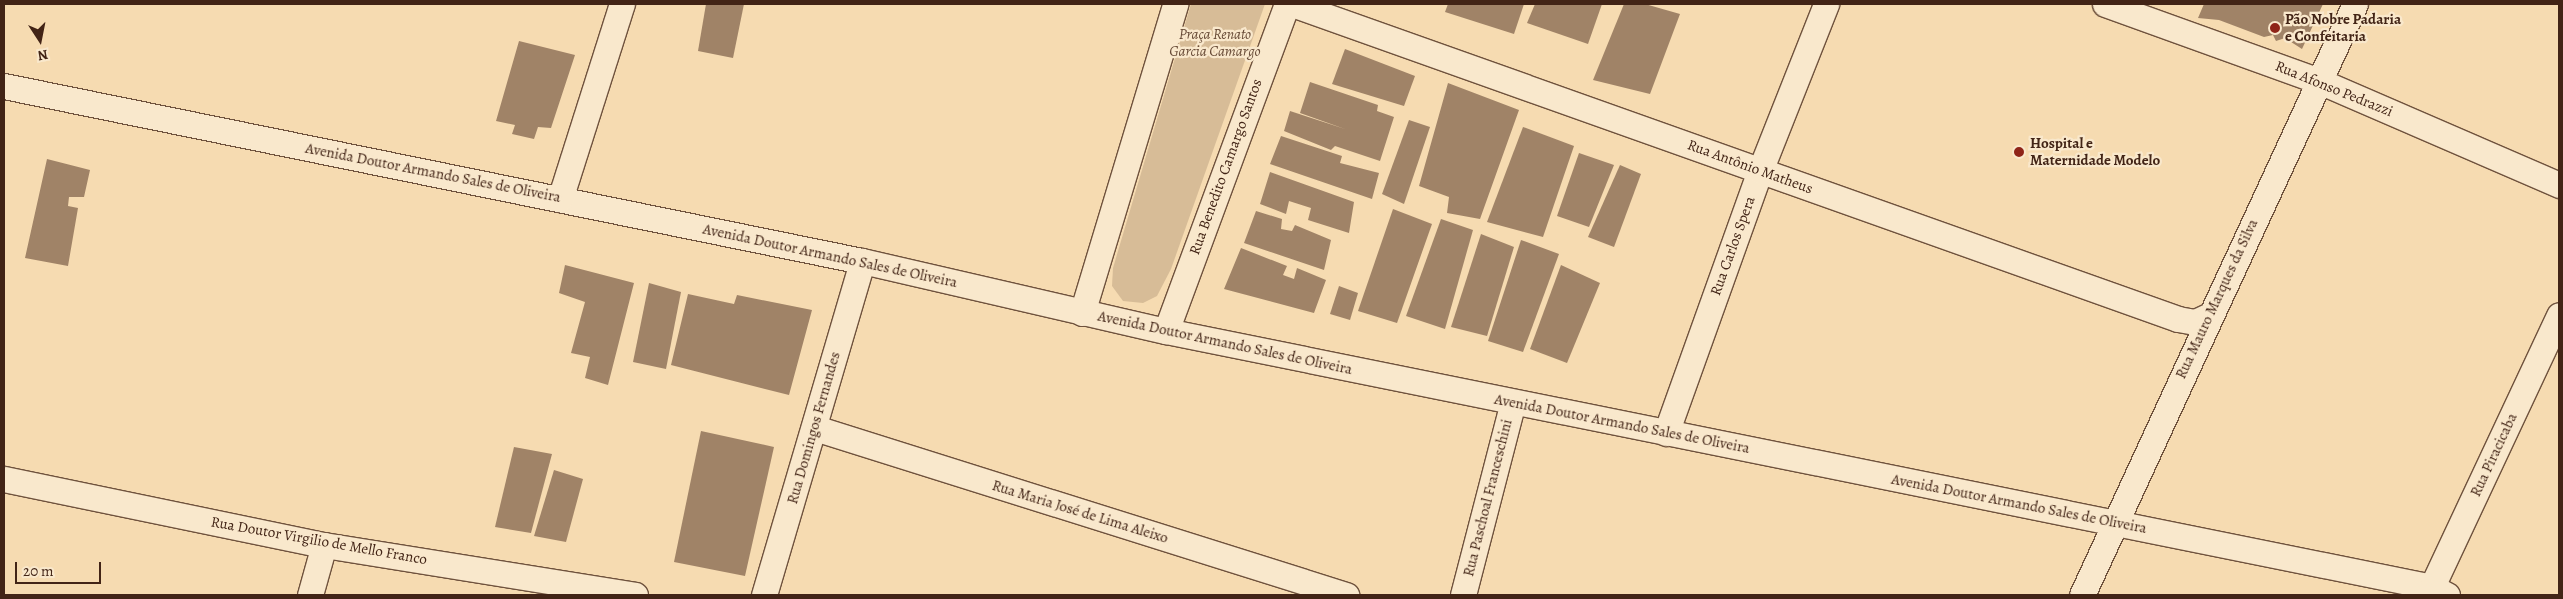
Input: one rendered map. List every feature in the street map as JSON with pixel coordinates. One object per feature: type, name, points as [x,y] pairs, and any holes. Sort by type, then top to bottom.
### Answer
[{"type":"street","points":[[560,199],[622,4]]},
{"type":"street","points":[[1082,313],[1175,4]]},
{"type":"street","name":"Rua Benedito Camargo Santos","points":[[1166,331],[1287,4]]},
{"type":"street","name":"Rua Antônio Matheus","points":[[1292,4],[2178,319],[2195,322],[2208,316]]},
{"type":"street","name":"Rua Carlos Spera","points":[[1666,433],[1760,171],[1826,4]]},
{"type":"street","name":"Rua Afonso Pedrazzi","points":[[2104,4],[2319,81],[2559,185]]},
{"type":"street","name":"Rua Mauro Marques da Silva","points":[[2082,595],[2116,524],[2208,316],[2355,4]]},
{"type":"street","name":"Avenida Doutor Armando Sales de Oliveira","points":[[4,86],[862,261],[1166,331],[2116,524],[2436,593]]},
{"type":"street","name":"Rua Domingos Fernandes","points":[[764,595],[815,428],[862,261]]},
{"type":"street","name":"Rua Piracicaba","points":[[2436,593],[2559,315]]},
{"type":"street","name":"Rua Paschoal Franceschini","points":[[1464,595],[1513,402]]},
{"type":"street","name":"Rua Maria José de Lima Aleixo","points":[[815,428],[1346,595]]},
{"type":"street","name":"Rua Doutor Virgilio de Mello Franco","points":[[4,479],[324,545],[635,595]]},
{"type":"street","points":[[310,595],[324,545]]},
{"type":"green space","name":"Praça Renato Garcia Camargo","points":[[1191,4],[1265,4],[1171,269],[1157,296],[1143,303],[1123,301],[1112,286],[1113,268]]},
{"type":"building","points":[[706,4],[744,4],[733,58],[698,51]]},
{"type":"building","points":[[1448,4],[1524,4],[1514,34],[1445,12]]},
{"type":"building","points":[[1535,4],[1602,4],[1588,44],[1527,23]]},
{"type":"building","points":[[1624,4],[1645,4],[1680,14],[1650,94],[1593,80]]},
{"type":"building","name":"Pão Nobre Padaria e Confeitaria","points":[[2204,4],[2323,4],[2302,49],[2285,38],[2276,41],[2273,35],[2264,37],[2219,20],[2198,18]]},
{"type":"building","points":[[519,41],[575,55],[551,128],[538,127],[534,139],[512,134],[515,125],[496,121]]},
{"type":"building","points":[[1345,49],[1415,76],[1404,106],[1332,84]]},
{"type":"building","points":[[1310,82],[1378,105],[1377,111],[1394,117],[1380,161],[1335,146],[1331,150],[1284,131],[1290,111],[1345,129],[1300,113]]},
{"type":"building","points":[[1448,83],[1519,110],[1480,219],[1447,213],[1449,197],[1419,186]]},
{"type":"building","points":[[1409,120],[1430,127],[1404,204],[1382,194]]},
{"type":"building","points":[[1523,127],[1574,146],[1543,237],[1487,222]]},
{"type":"building","points":[[1281,136],[1342,156],[1340,163],[1379,173],[1372,199],[1270,164]]},
{"type":"building","points":[[1579,153],[1614,165],[1589,227],[1557,216]]},
{"type":"building","points":[[47,159],[90,170],[84,197],[69,197],[68,206],[78,208],[68,266],[25,258]]},
{"type":"building","points":[[1620,165],[1641,174],[1614,247],[1588,237]]},
{"type":"building","points":[[1270,172],[1354,202],[1349,233],[1308,220],[1311,208],[1289,201],[1286,214],[1260,204]]},
{"type":"building","points":[[1393,209],[1432,224],[1397,323],[1358,311]]},
{"type":"building","points":[[1256,211],[1282,219],[1281,229],[1292,231],[1295,225],[1331,240],[1324,270],[1244,243]]},
{"type":"building","points":[[1441,219],[1473,230],[1445,329],[1406,316]]},
{"type":"building","points":[[1481,234],[1514,247],[1487,336],[1451,327]]},
{"type":"building","points":[[1521,240],[1559,254],[1523,352],[1488,341]]},
{"type":"building","points":[[1241,248],[1287,266],[1283,275],[1294,279],[1297,268],[1326,280],[1314,313],[1224,289]]},
{"type":"building","points":[[565,265],[634,283],[608,385],[585,378],[590,357],[571,353],[585,302],[559,293]]},
{"type":"building","points":[[1561,265],[1600,283],[1567,363],[1530,349]]},
{"type":"building","points":[[649,283],[681,292],[666,369],[633,362]]},
{"type":"building","points":[[1339,286],[1358,293],[1350,320],[1330,314]]},
{"type":"building","points":[[688,294],[734,304],[737,295],[812,310],[789,395],[671,365]]},
{"type":"building","points":[[701,431],[774,447],[745,576],[674,562]]},
{"type":"building","points":[[514,447],[552,454],[531,533],[495,527]]},
{"type":"building","points":[[554,470],[583,479],[566,542],[534,536]]},
{"type":"place","name":"Pão Nobre Padaria e Confeitaria","points":[[2275,28]]},
{"type":"place","name":"Hospital e Maternidade Modelo","points":[[2019,152]]}]
